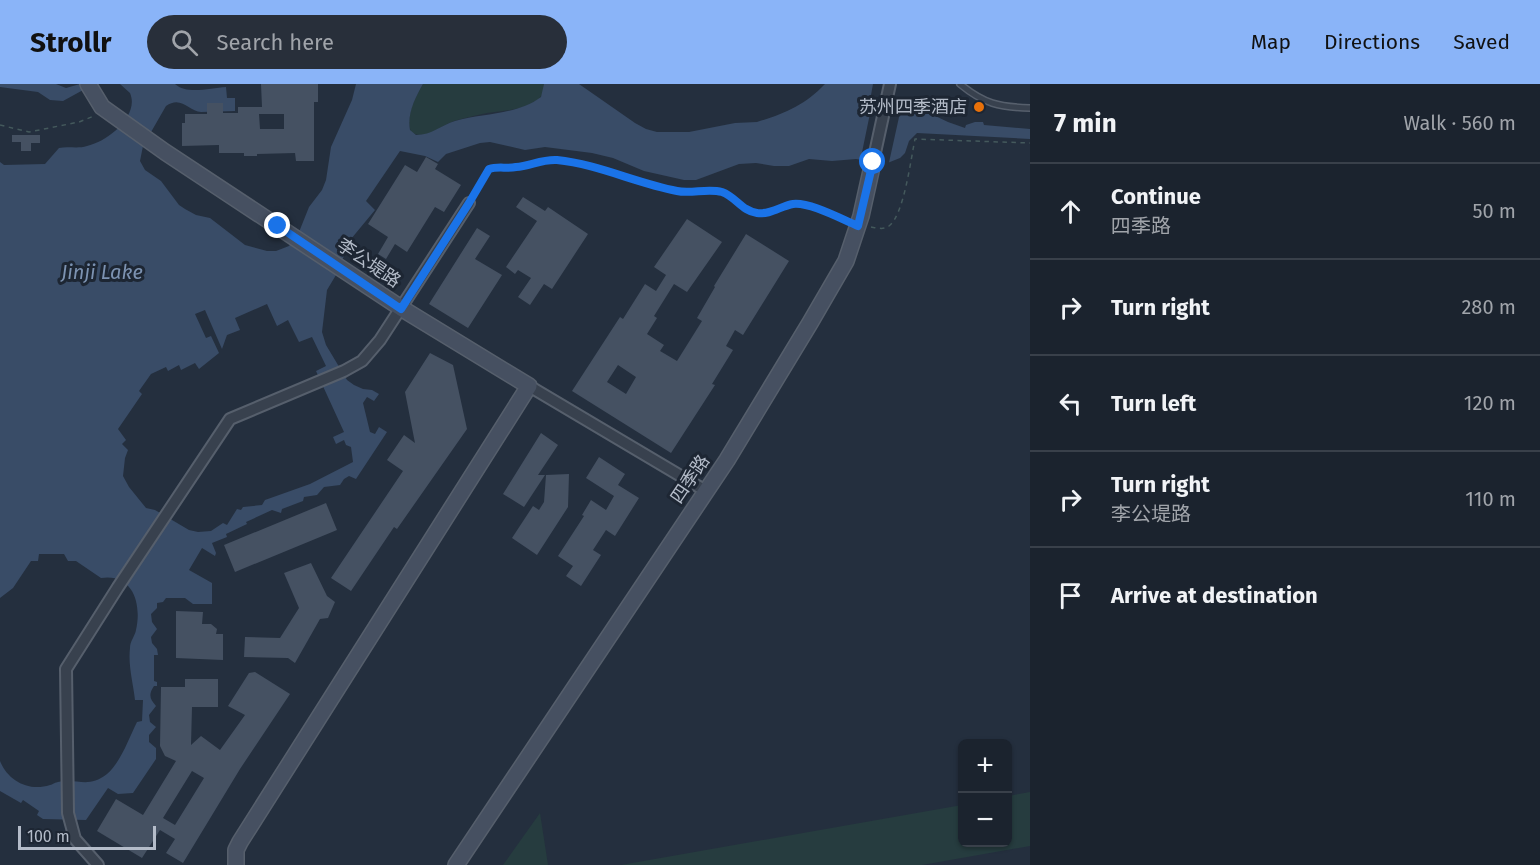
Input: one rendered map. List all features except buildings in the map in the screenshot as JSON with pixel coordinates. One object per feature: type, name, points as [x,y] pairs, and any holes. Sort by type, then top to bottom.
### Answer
[{"type":"street","name":"李公堤路","points":[[88,84],[106,111],[401,309],[706,491]]},
{"type":"street","name":"四季路","points":[[456,865],[706,491],[846,261],[858,226],[889,89]]},
{"type":"street","points":[[98,865],[75,839],[68,813],[66,669],[230,419],[344,371],[362,361],[401,309],[469,203]]},
{"type":"street","points":[[237,865],[236,850],[240,842],[529,386]]},
{"type":"lane","points":[[960,84],[976,97],[1004,108],[1030,108]]},
{"type":"path","points":[[0,124],[18,131],[45,130],[58,125],[91,119],[106,111]]},
{"type":"path","points":[[469,203],[489,169],[555,160],[673,190],[721,192],[730,196],[742,208],[758,213],[793,204],[805,205],[858,226],[884,229],[891,225],[897,216],[906,186],[915,139],[1030,142]]},
{"type":"green space","points":[[423,84],[544,84],[541,97],[525,106],[454,121],[422,135],[411,132],[409,120],[414,101]]},
{"type":"green space","points":[[1030,792],[1030,846],[922,865],[621,865],[958,806],[958,847],[1012,847],[1012,795]]},
{"type":"green space","points":[[540,813],[548,865],[503,865]]},
{"type":"water","points":[[0,84],[56,84],[66,88],[80,84],[94,84],[63,101],[50,100],[38,92],[0,87]]},
{"type":"water","name":"Jinji Lake","points":[[120,84],[175,84],[192,90],[226,87],[227,98],[235,98],[235,111],[201,112],[176,102],[166,106],[143,146],[140,161],[145,170],[161,181],[179,205],[196,215],[210,218],[245,245],[267,251],[276,251],[289,246],[299,232],[309,207],[322,190],[326,180],[331,147],[352,100],[356,84],[423,84],[415,100],[409,124],[410,130],[416,135],[466,118],[522,107],[541,97],[544,84],[579,84],[646,129],[657,132],[689,132],[735,123],[757,122],[776,116],[802,103],[825,84],[873,84],[871,95],[874,99],[908,103],[965,128],[966,125],[975,122],[983,122],[984,125],[1030,129],[1030,139],[917,133],[909,141],[905,153],[900,158],[885,164],[856,159],[832,161],[809,159],[789,166],[739,164],[696,180],[684,180],[644,171],[613,158],[592,153],[545,147],[525,150],[490,142],[480,143],[446,154],[438,162],[425,156],[400,151],[366,201],[375,210],[351,239],[327,290],[322,332],[326,345],[347,380],[363,389],[379,394],[374,401],[367,397],[363,403],[370,432],[375,434],[379,427],[387,432],[356,479],[349,476],[340,485],[324,487],[317,495],[304,497],[303,501],[282,509],[281,513],[272,510],[246,522],[247,524],[226,534],[227,537],[212,543],[215,556],[202,548],[189,570],[212,583],[212,604],[193,604],[185,598],[166,598],[163,602],[157,603],[157,608],[151,614],[152,622],[157,629],[151,637],[152,643],[158,655],[154,655],[154,681],[157,682],[157,686],[154,686],[150,694],[156,706],[149,715],[150,722],[156,727],[149,735],[149,742],[156,748],[156,759],[133,793],[118,794],[108,788],[86,820],[43,819],[37,815],[39,811],[23,800],[21,803],[0,791],[0,761],[14,779],[34,787],[65,781],[94,781],[112,769],[121,756],[137,722],[142,721],[143,700],[135,700],[130,661],[130,645],[136,630],[138,610],[133,592],[128,585],[121,580],[101,578],[76,561],[68,561],[64,554],[39,554],[38,561],[31,561],[13,588],[0,598],[0,162],[4,165],[45,164],[59,148],[95,144],[112,134],[126,119],[132,102],[130,93]],"holes":[[[267,304],[277,326],[288,320],[299,342],[312,337],[326,366],[316,371],[344,432],[333,437],[336,444],[344,440],[346,445],[351,447],[353,462],[310,484],[265,500],[262,505],[237,509],[227,525],[223,523],[211,531],[189,530],[155,510],[146,508],[123,476],[128,450],[122,444],[126,440],[118,429],[142,394],[139,391],[151,374],[166,367],[168,371],[179,365],[181,370],[195,363],[199,369],[219,353],[211,336],[206,338],[195,314],[205,310],[222,349],[227,335],[240,330],[235,318]]]},
{"type":"pier","points":[[874,94],[882,98],[903,99],[888,167],[860,162]]},
{"type":"place","name":"苏州四季酒店","points":[[979,107]]},
{"type":"route","points":[[278,226],[401,309],[489,169],[555,160],[656,187],[682,192],[721,192],[730,196],[742,208],[758,213],[793,204],[805,205],[858,226],[873,162]]}]
